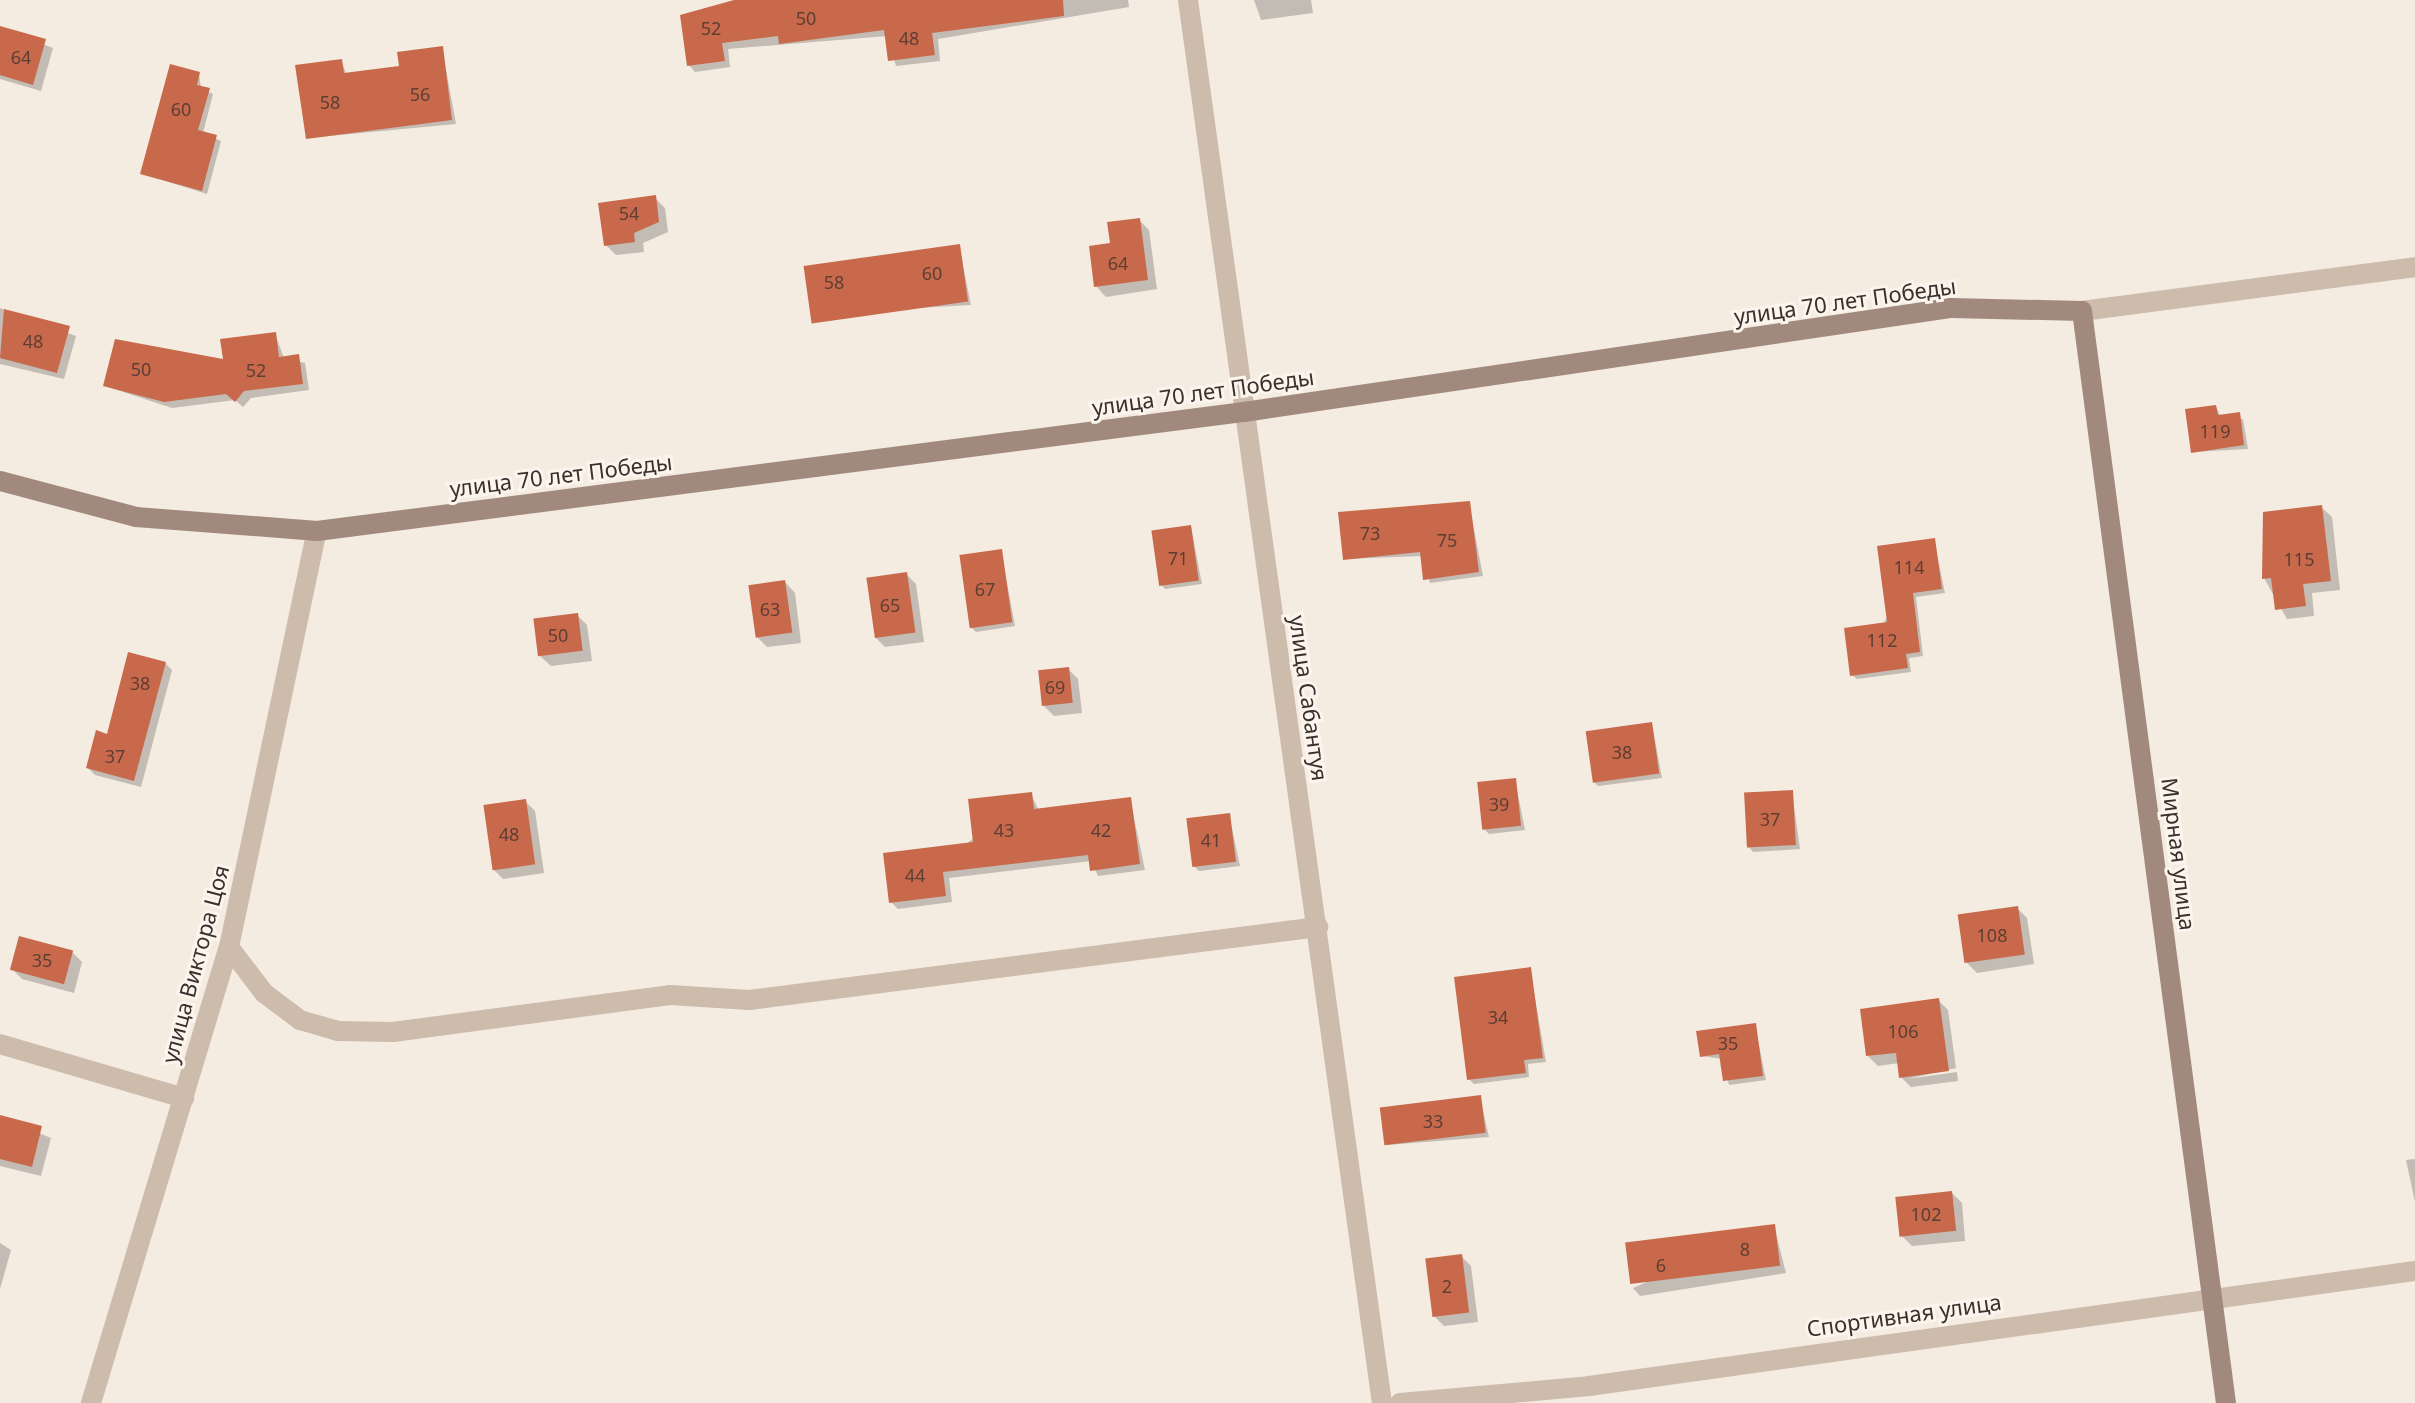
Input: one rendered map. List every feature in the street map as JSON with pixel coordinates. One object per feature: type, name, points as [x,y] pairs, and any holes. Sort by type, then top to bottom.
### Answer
[{"type":"street","name":"улица Сабантуя","points":[[1188,0],[1382,1403]]},
{"type":"street","name":"улица 70 лет Победы","points":[[0,481],[136,517],[317,531],[1244,412],[1951,308],[2082,311],[2415,267]]},
{"type":"street","name":"Мирная улица","points":[[2082,311],[2192,1102],[2211,1294],[2226,1403]]},
{"type":"street","name":"улица Виктора Цоя","points":[[91,1403],[229,947],[317,531]]},
{"type":"street","points":[[229,947],[264,993],[300,1020],[338,1031],[393,1032],[670,995],[749,1000],[1318,927]]},
{"type":"street","points":[[0,1044],[184,1098]]},
{"type":"street","name":"Спортивная улица","points":[[1400,1403],[1589,1386],[2211,1294],[2415,1271]]},
{"type":"building","points":[[734,0],[1063,0],[1064,16],[932,33],[935,55],[888,61],[884,30],[779,44],[778,36],[722,43],[725,61],[687,66],[680,15]]},
{"type":"building","points":[[0,26],[46,39],[33,85],[0,75]]},
{"type":"building","points":[[443,46],[452,120],[306,139],[295,65],[342,59],[344,73],[399,66],[397,52]]},
{"type":"building","points":[[170,64],[200,72],[197,85],[210,88],[198,130],[217,135],[202,191],[140,174]]},
{"type":"building","points":[[656,195],[659,222],[634,233],[635,242],[604,246],[598,203]]},
{"type":"building","points":[[1140,218],[1148,280],[1094,287],[1089,246],[1110,243],[1107,222]]},
{"type":"building","points":[[960,244],[968,301],[812,323],[804,266]]},
{"type":"building","points":[[4,309],[70,326],[57,373],[0,358]]},
{"type":"building","points":[[276,332],[279,357],[299,354],[303,384],[244,391],[235,402],[226,394],[164,402],[103,386],[115,339],[223,359],[220,339]]},
{"type":"building","points":[[2216,405],[2218,415],[2240,412],[2244,445],[2191,453],[2185,409]]},
{"type":"building","points":[[1470,501],[1479,572],[1423,580],[1420,552],[1343,560],[1338,512]]},
{"type":"building","points":[[2322,505],[2331,581],[2303,584],[2306,606],[2275,610],[2271,578],[2262,579],[2263,512]]},
{"type":"building","points":[[1191,525],[1199,580],[1159,586],[1151,531]]},
{"type":"building","points":[[1935,538],[1942,589],[1913,593],[1920,652],[1906,654],[1908,668],[1850,676],[1844,628],[1887,622],[1877,546]]},
{"type":"building","points":[[1002,549],[1012,622],[970,628],[959,555]]},
{"type":"building","points":[[907,572],[915,632],[875,638],[866,578]]},
{"type":"building","points":[[785,580],[792,632],[756,638],[748,585]]},
{"type":"building","points":[[578,613],[583,651],[538,656],[533,618]]},
{"type":"building","points":[[128,652],[166,662],[134,781],[86,768],[96,730],[107,734]]},
{"type":"building","points":[[1069,667],[1073,703],[1042,706],[1038,670]]},
{"type":"building","points":[[1652,722],[1659,773],[1593,783],[1586,731]]},
{"type":"building","points":[[1516,778],[1521,826],[1482,830],[1477,782]]},
{"type":"building","points":[[1793,790],[1796,845],[1747,847],[1744,793]]},
{"type":"building","points":[[1032,792],[1034,809],[1131,797],[1140,864],[1090,871],[1088,855],[943,872],[946,896],[889,903],[883,853],[973,842],[968,799]]},
{"type":"building","points":[[526,799],[535,864],[493,870],[483,805]]},
{"type":"building","points":[[1230,813],[1236,862],[1192,867],[1186,818]]},
{"type":"building","points":[[2018,906],[2025,955],[1964,963],[1958,914]]},
{"type":"building","points":[[19,936],[73,950],[64,984],[10,970]]},
{"type":"building","points":[[1531,967],[1543,1058],[1524,1060],[1526,1073],[1467,1080],[1454,977]]},
{"type":"building","points":[[1939,998],[1949,1071],[1899,1078],[1896,1053],[1866,1056],[1860,1009]]},
{"type":"building","points":[[1756,1023],[1763,1076],[1723,1081],[1719,1054],[1700,1057],[1696,1031]]},
{"type":"building","points":[[1481,1095],[1486,1133],[1384,1145],[1380,1107]]},
{"type":"building","points":[[0,1115],[42,1126],[32,1167],[0,1159]]},
{"type":"building","points":[[1952,1191],[1956,1231],[1899,1237],[1895,1197]]},
{"type":"building","points":[[1775,1224],[1780,1266],[1630,1284],[1625,1242]]},
{"type":"building","points":[[1462,1254],[1469,1313],[1432,1317],[1425,1259]]}]
